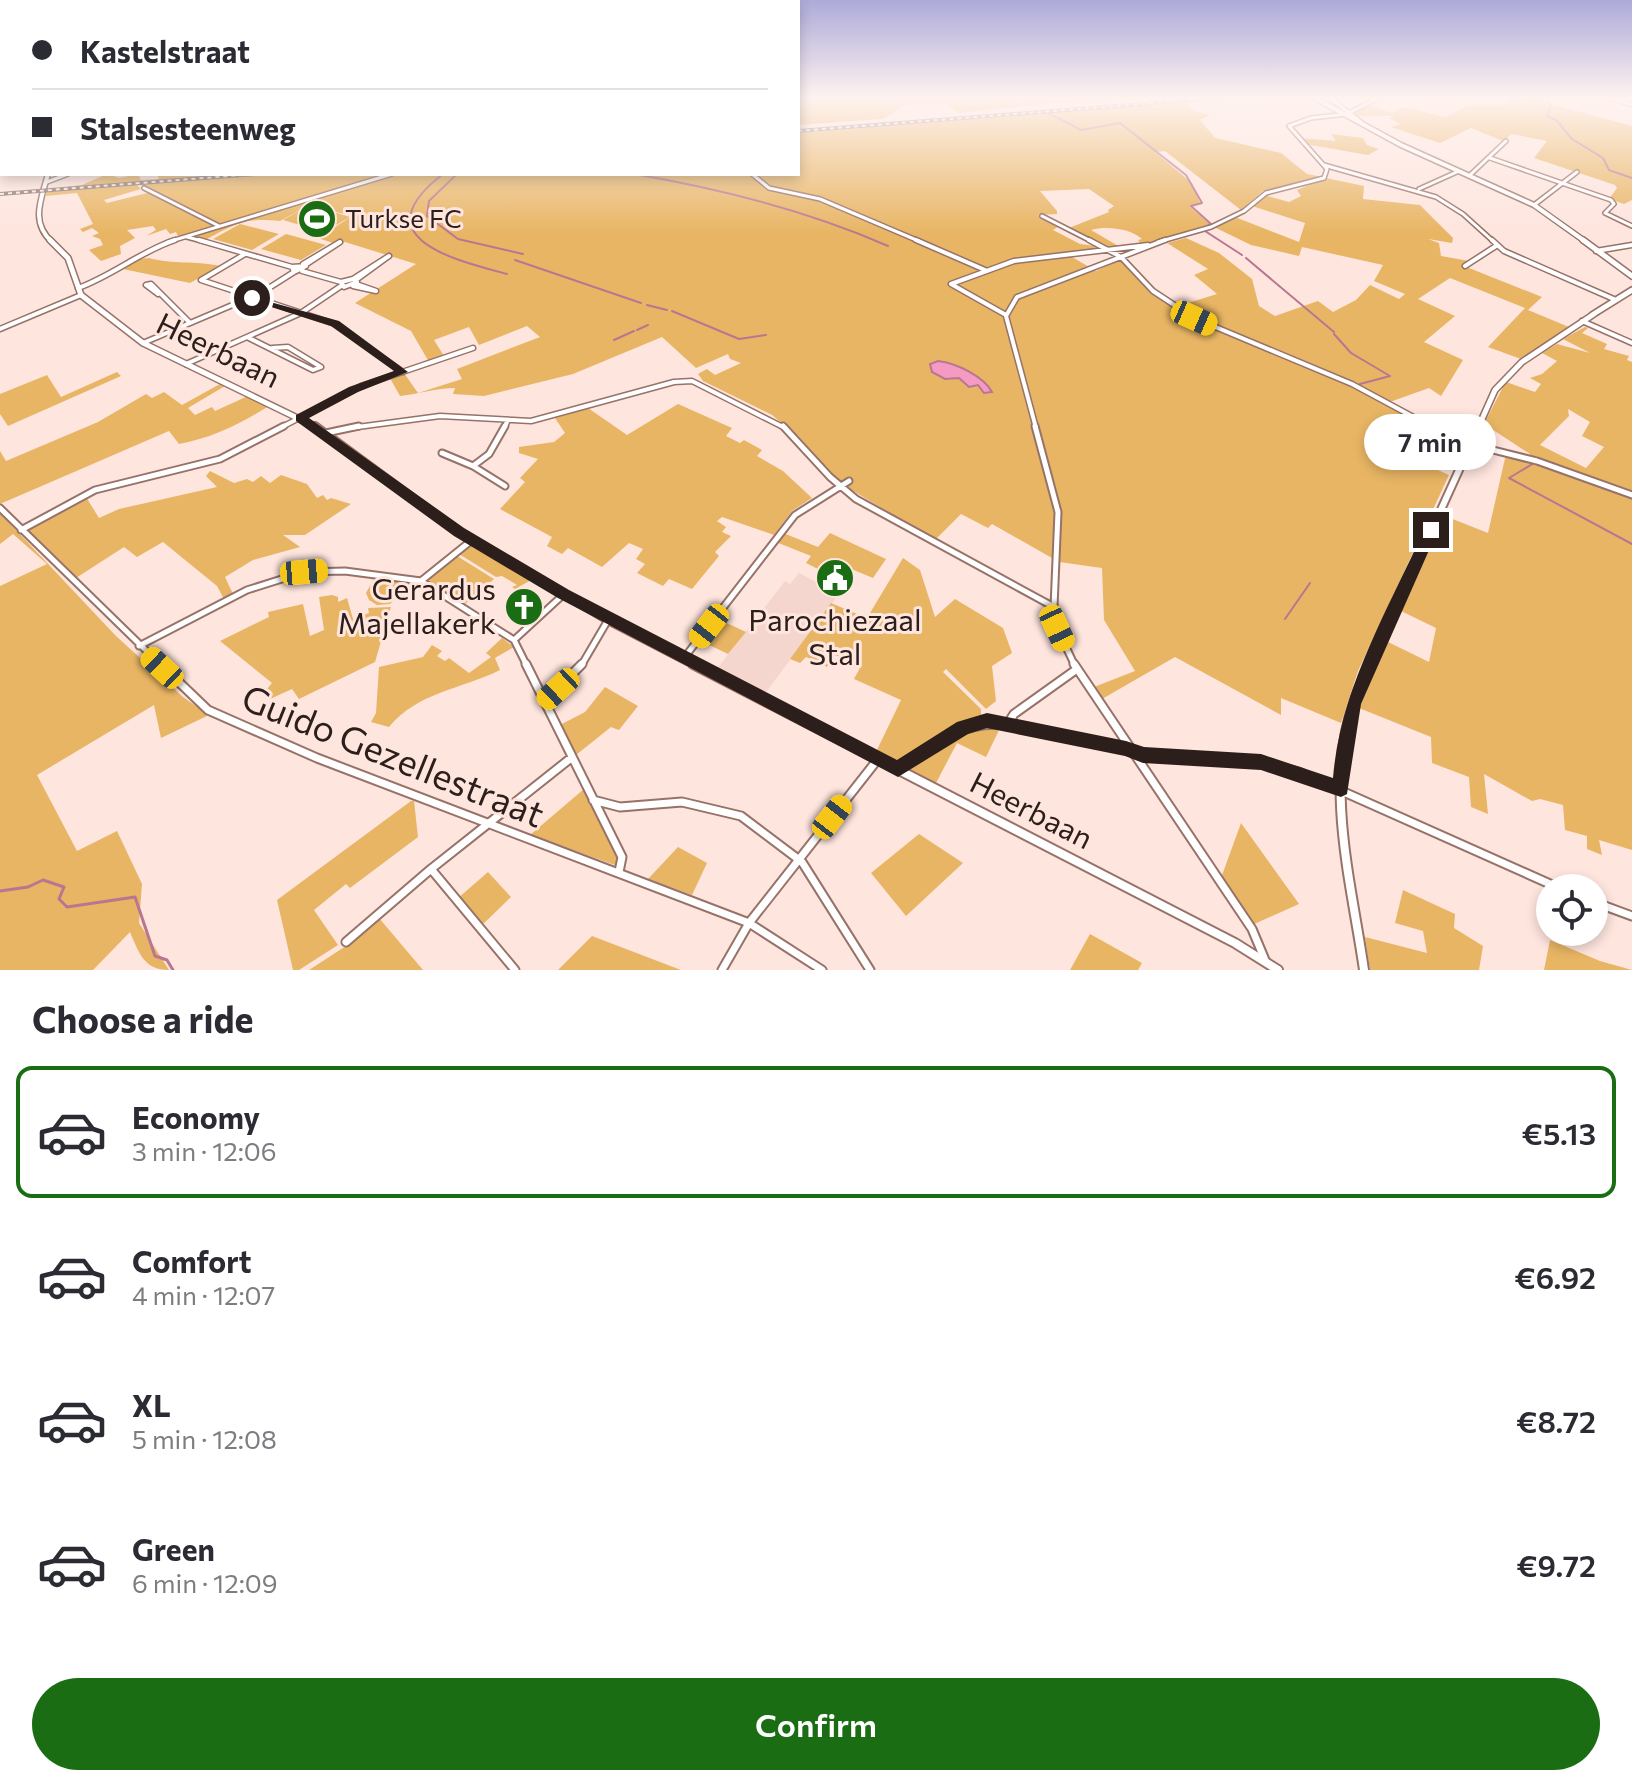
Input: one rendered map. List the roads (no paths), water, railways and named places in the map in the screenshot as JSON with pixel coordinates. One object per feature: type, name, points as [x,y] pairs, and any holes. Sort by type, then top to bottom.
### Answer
[{"type":"street","points":[[1303,142],[1325,167],[1418,189],[1454,207],[1496,246],[1616,300]]},
{"type":"street","points":[[1399,142],[1534,205],[1632,276]]},
{"type":"street","points":[[1469,176],[1505,142]]},
{"type":"street","points":[[1490,158],[1611,200],[1614,204],[1605,213],[1632,226]]},
{"type":"street","points":[[1265,960],[1252,929],[1077,669],[1057,628],[1054,607],[1058,512],[1006,316],[1017,297],[1153,244],[1211,227],[1244,211],[1266,193],[1324,178],[1325,167]]},
{"type":"street","points":[[1418,189],[1459,171]]},
{"type":"street","points":[[1534,205],[1577,172]]},
{"type":"street","points":[[48,176],[47,182],[63,176]]},
{"type":"street","points":[[77,288],[103,279],[160,245],[385,176]]},
{"type":"street","points":[[754,176],[769,188],[820,199],[986,270]]},
{"type":"street","name":"Heerbaan","points":[[47,182],[37,225],[68,258],[81,295],[143,343],[301,418],[472,540],[608,620],[1265,960],[1278,970]]},
{"type":"street","points":[[144,188],[220,226]]},
{"type":"street","points":[[1042,216],[1121,257],[1153,291],[1182,312],[1359,387],[1469,445],[1537,461],[1632,495]]},
{"type":"street","points":[[187,236],[292,270]]},
{"type":"street","points":[[143,343],[251,297],[340,242],[304,267]]},
{"type":"street","points":[[1006,316],[952,286],[1014,261],[1153,244]]},
{"type":"street","points":[[1595,252],[1632,245]]},
{"type":"street","points":[[1465,266],[1496,246]]},
{"type":"street","points":[[245,254],[201,280],[345,329],[403,372]]},
{"type":"street","points":[[186,364],[303,314],[343,284],[354,282],[389,256],[354,282]]},
{"type":"street","points":[[304,267],[343,284]]},
{"type":"street","points":[[1364,970],[1341,788],[1345,742],[1353,704],[1469,445],[1504,377],[1632,290]]},
{"type":"street","points":[[158,294],[190,323]]},
{"type":"street","points":[[0,329],[81,295]]},
{"type":"street","points":[[1583,322],[1632,343]]},
{"type":"street","points":[[248,337],[311,369],[321,367],[288,347],[272,348]]},
{"type":"street","points":[[21,530],[102,488],[212,461],[354,390],[473,348]]},
{"type":"street","points":[[326,433],[372,423],[440,416],[507,422],[546,419],[674,382],[696,381],[780,422],[839,486],[882,514],[1054,607]]},
{"type":"street","points":[[473,466],[489,454],[507,422]]},
{"type":"street","points":[[442,453],[473,466],[505,486]]},
{"type":"street","points":[[684,658],[795,515],[849,481]]},
{"type":"street","name":"Guido Gezellestraat","points":[[0,508],[208,710],[317,758],[749,923],[785,943],[822,970]]},
{"type":"street","points":[[421,581],[472,540]]},
{"type":"street","points":[[139,646],[247,590],[304,572],[345,571],[421,581],[514,640],[622,857],[619,872]]},
{"type":"street","points":[[514,640],[564,594]]},
{"type":"street","points":[[545,701],[578,671],[608,620]]},
{"type":"street","points":[[1007,725],[1014,714],[1077,669]]},
{"type":"street","points":[[898,769],[969,724],[987,721],[1166,758],[1261,762],[1341,788],[1536,877]]},
{"type":"street","points":[[346,942],[431,869],[571,758]]},
{"type":"street","points":[[722,970],[749,923],[878,759]]},
{"type":"street","points":[[592,799],[620,807],[682,802],[729,811],[761,830],[809,871],[870,970]]},
{"type":"street","points":[[431,869],[515,970]]},
{"type":"street","points":[[1608,907],[1632,916]]},
{"type":"waterway","points":[[1144,142],[1186,175],[1202,203],[1191,206],[1211,224],[1207,226]]},
{"type":"waterway","points":[[1577,142],[1603,158],[1609,170],[1632,178]]},
{"type":"waterway","points":[[441,176],[420,196],[411,215],[413,230],[424,243],[442,253],[507,274]]},
{"type":"waterway","points":[[455,176],[429,201],[427,216],[458,239],[523,254]]},
{"type":"waterway","points":[[644,176],[763,202],[888,246]]},
{"type":"waterway","points":[[1205,231],[1242,255]]},
{"type":"waterway","points":[[1246,258],[1334,332]]},
{"type":"waterway","points":[[515,260],[641,303]]},
{"type":"waterway","points":[[647,305],[667,310]]},
{"type":"waterway","points":[[672,311],[739,339],[766,335]]},
{"type":"waterway","points":[[637,330],[648,325]]},
{"type":"waterway","points":[[614,340],[634,331]]},
{"type":"waterway","points":[[1334,334],[1351,353],[1390,376],[1360,384]]},
{"type":"waterway","points":[[1534,463],[1509,478],[1632,544]]},
{"type":"waterway","points":[[1285,619],[1310,583]]},
{"type":"waterway","points":[[0,891],[28,887],[43,880],[64,887],[59,899],[67,907],[135,897],[155,956],[167,960],[173,970]]},
{"type":"railway","points":[[0,194],[230,176]]},
{"type":"place","name":"Turkse FC","points":[[317,219]]},
{"type":"place","name":"Parochiezaal Stal","points":[[835,578]]},
{"type":"place","name":"Gerardus Majellakerk","points":[[524,607]]}]
